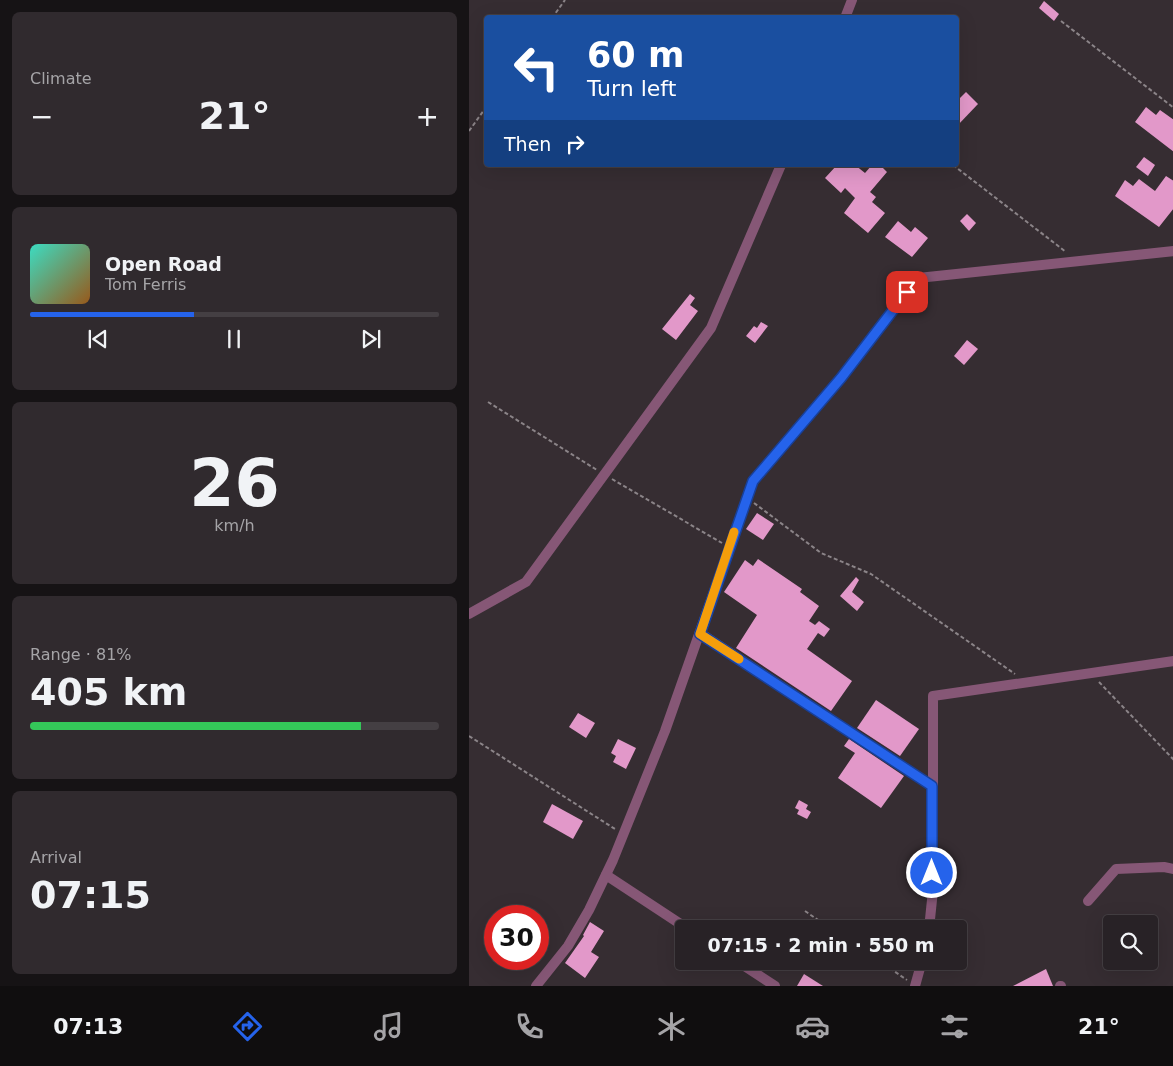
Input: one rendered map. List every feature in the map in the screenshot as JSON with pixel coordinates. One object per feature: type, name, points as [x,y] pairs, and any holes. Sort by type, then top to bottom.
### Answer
[{"type":"street","points":[[846,15],[852,0]]},
{"type":"street","points":[[469,614],[526,582],[711,328],[780,167]]},
{"type":"street","points":[[536,986],[568,946],[589,910],[606,875],[665,731],[753,481],[841,378],[918,278],[1080,263],[1173,251]]},
{"type":"street","points":[[700,634],[932,786]]},
{"type":"street","points":[[930,920],[933,890],[933,696],[1173,660]]},
{"type":"street","points":[[1088,900],[1116,869],[1163,867],[1173,869]]},
{"type":"street","points":[[606,875],[675,920]]},
{"type":"street","points":[[751,970],[775,986]]},
{"type":"street","points":[[915,986],[919,970]]},
{"type":"path","points":[[554,15],[565,0]]},
{"type":"path","points":[[1061,21],[1173,108]]},
{"type":"path","points":[[469,131],[484,110]]},
{"type":"path","points":[[956,167],[1080,263]]},
{"type":"path","points":[[747,497],[821,553],[871,574],[1025,681]]},
{"type":"path","points":[[1091,672],[1105,690],[1173,760]]},
{"type":"path","points":[[469,736],[623,834]]},
{"type":"path","points":[[805,911],[818,920]]},
{"type":"path","points":[[892,970],[915,986]]},
{"type":"building","points":[[1044,1],[1059,14],[1054,21],[1039,8]]},
{"type":"building","points":[[966,92],[978,104],[959,124],[959,99]]},
{"type":"building","points":[[1146,107],[1156,115],[1160,110],[1174,120],[1174,152],[1135,122]]},
{"type":"building","points":[[1144,157],[1155,165],[1148,176],[1136,167]]},
{"type":"building","points":[[835,167],[858,167],[865,173],[870,167],[882,167],[887,172],[870,192],[876,197],[872,202],[885,213],[868,233],[844,213],[855,198],[845,188],[841,193],[825,178]]},
{"type":"building","points":[[1166,176],[1174,181],[1174,208],[1159,227],[1115,196],[1125,180],[1133,186],[1139,179],[1155,191]]},
{"type":"building","points":[[967,214],[976,223],[969,231],[960,221]]},
{"type":"building","points":[[898,221],[911,232],[915,227],[928,238],[912,257],[885,237]]},
{"type":"building","points":[[690,294],[695,298],[690,305],[698,311],[676,340],[662,329]]},
{"type":"building","points":[[761,322],[768,326],[755,343],[746,336],[754,326],[757,328]]},
{"type":"building","points":[[967,340],[978,349],[964,365],[954,356]]},
{"type":"building","points":[[757,513],[774,524],[763,540],[746,529]]},
{"type":"building","points":[[758,559],[802,589],[800,592],[819,606],[809,621],[815,625],[819,621],[830,629],[824,637],[818,633],[807,649],[852,681],[831,711],[736,648],[757,615],[724,592],[745,560],[753,566]]},
{"type":"building","points":[[856,577],[859,580],[852,592],[864,602],[857,611],[840,596]]},
{"type":"building","points":[[876,700],[919,729],[900,756],[857,728]]},
{"type":"building","points":[[578,713],[595,723],[586,738],[569,727]]},
{"type":"building","points":[[618,739],[636,748],[626,769],[613,762],[616,756],[611,753]]},
{"type":"building","points":[[849,739],[904,776],[881,808],[838,778],[855,753],[844,746]]},
{"type":"building","points":[[799,800],[808,805],[806,809],[811,812],[807,819],[797,814],[799,810],[795,808]]},
{"type":"building","points":[[552,804],[583,821],[573,839],[543,822]]},
{"type":"building","points":[[590,922],[604,931],[591,952],[599,957],[585,978],[565,963],[584,936]]},
{"type":"building","points":[[1046,969],[1053,986],[1013,986]]},
{"type":"building","points":[[804,974],[823,986],[797,986]]},
{"type":"slow traffic","points":[[734,532],[700,634],[739,659]]},
{"type":"route","points":[[907,292],[841,378],[753,481],[728,547],[700,634],[932,786],[932,873]]}]
